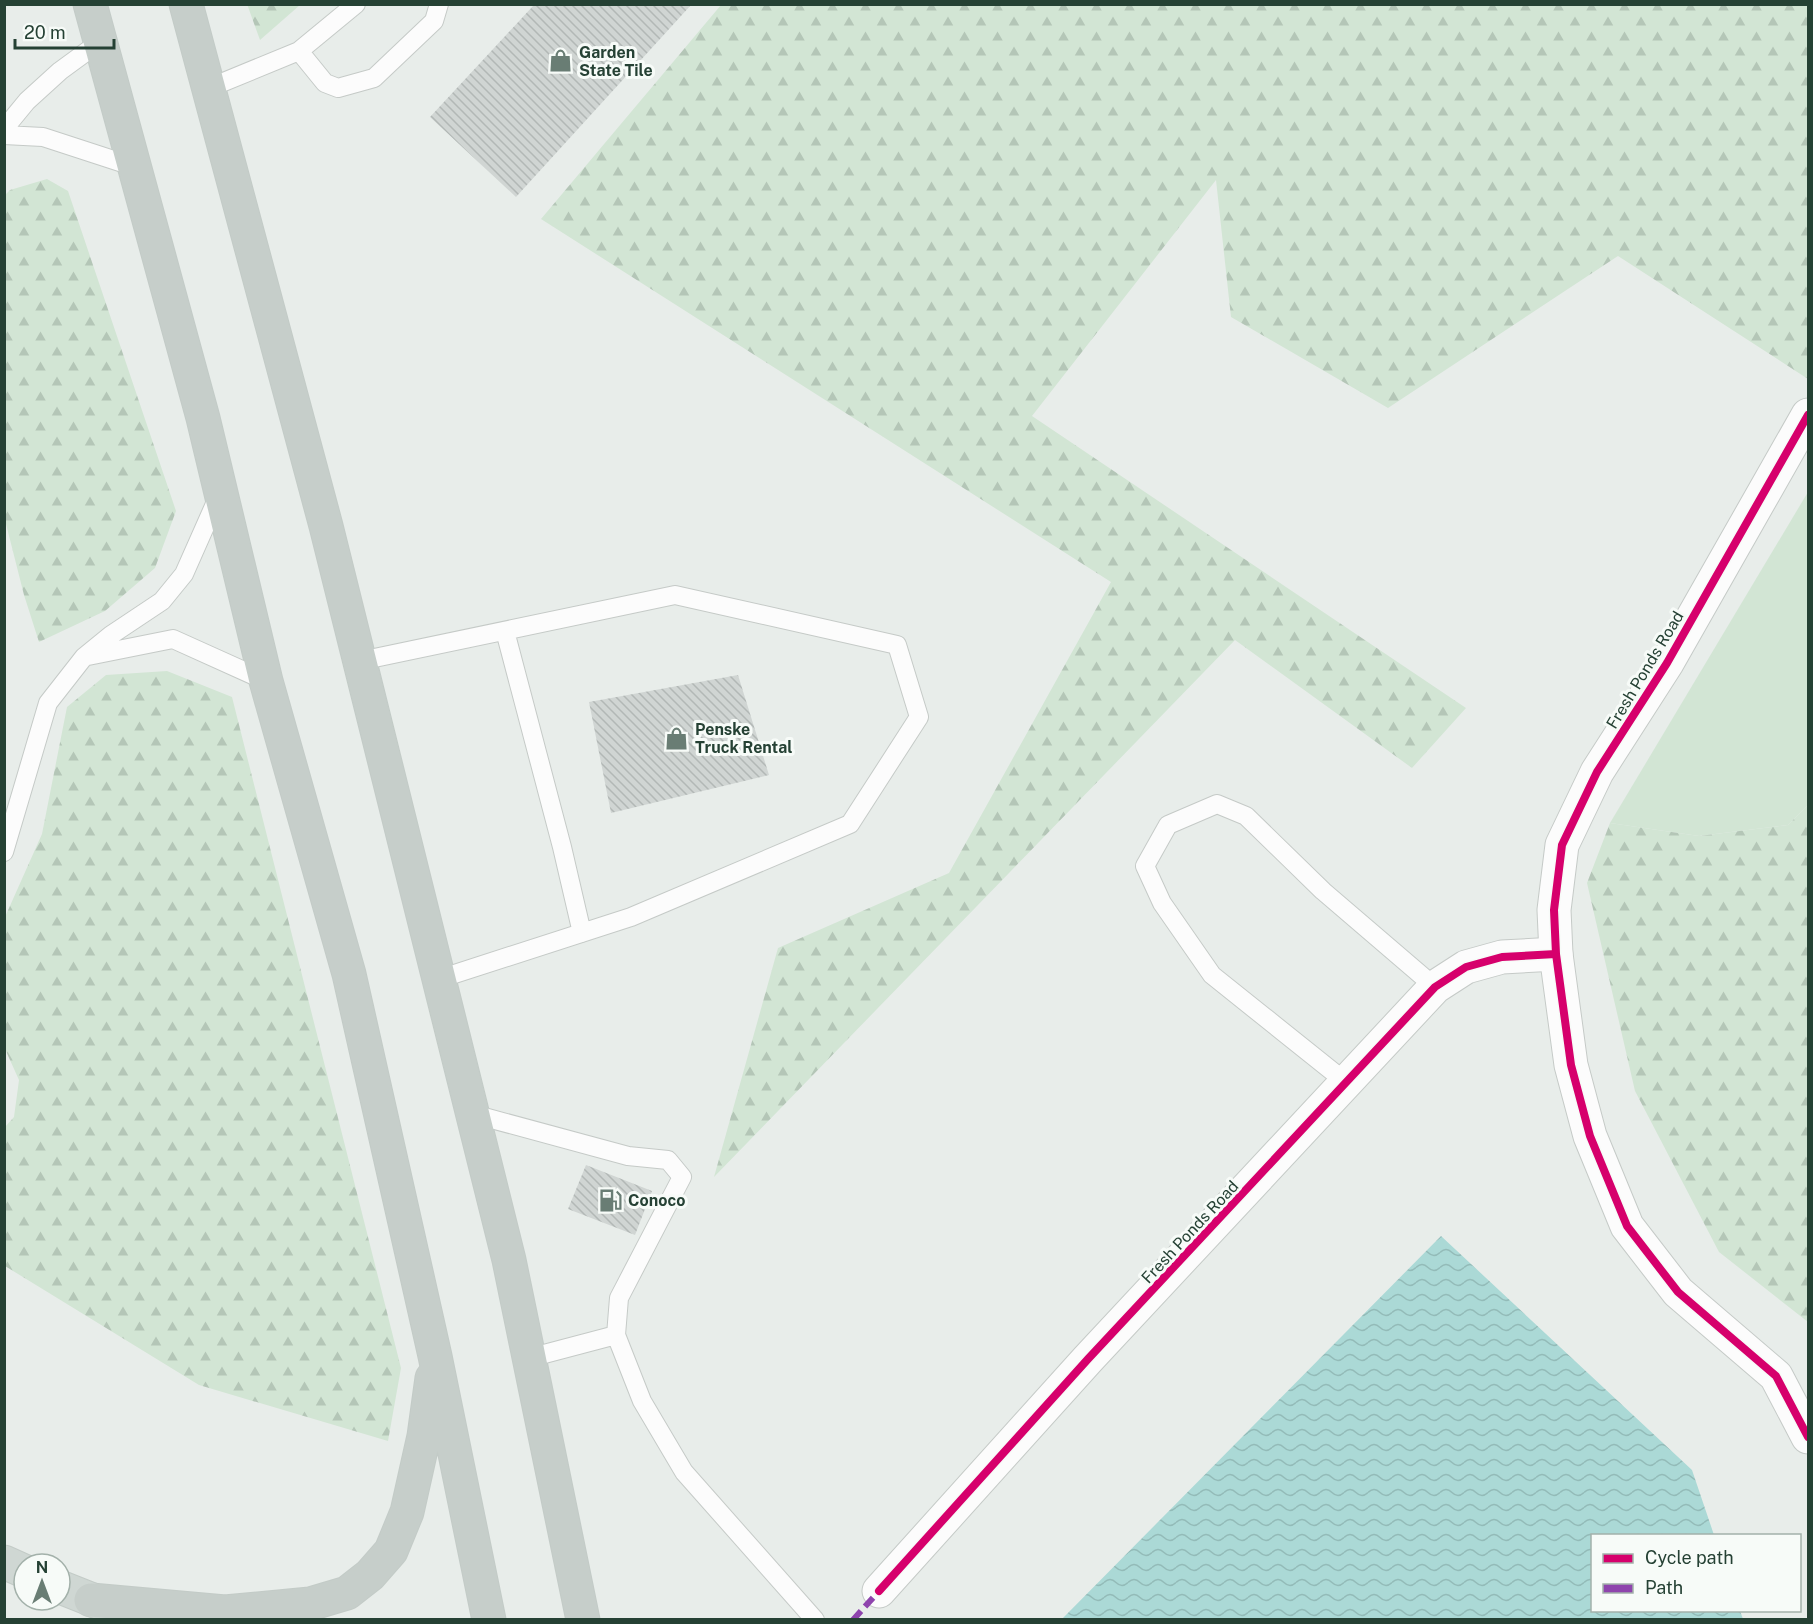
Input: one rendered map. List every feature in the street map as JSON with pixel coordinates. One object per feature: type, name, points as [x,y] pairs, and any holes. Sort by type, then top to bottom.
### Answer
[{"type":"highway","points":[[90,4],[203,418],[266,681],[349,974],[435,1356],[489,1620]]},
{"type":"highway","points":[[186,4],[326,526],[509,1260],[583,1620]]},
{"type":"highway","points":[[91,1600],[225,1612],[310,1604],[347,1593],[370,1575],[391,1551],[407,1512],[424,1436],[435,1356]]},
{"type":"main road","points":[[72,1592],[145,1620]]},
{"type":"street","name":"Fresh Ponds Road","points":[[1809,415],[1667,663],[1597,772],[1562,845],[1554,910],[1556,954],[1571,1065],[1590,1136],[1628,1226],[1678,1293],[1776,1376],[1809,1437]]},
{"type":"street","name":"Fresh Ponds Road","points":[[879,1591],[1088,1359],[1435,987],[1466,967],[1475,964],[1502,957],[1556,954]]},
{"type":"lane","points":[[208,88],[299,51],[356,4]]},
{"type":"lane","points":[[299,51],[325,83],[338,88],[374,78],[434,21],[439,4]]},
{"type":"lane","points":[[4,129],[27,100],[60,71],[100,42]]},
{"type":"lane","points":[[4,135],[43,137],[135,167]]},
{"type":"lane","points":[[4,852],[48,703],[84,657],[111,635],[162,601],[184,574],[221,490]]},
{"type":"lane","points":[[360,661],[675,595],[897,645],[919,717],[850,824],[631,917],[439,979]]},
{"type":"lane","points":[[505,631],[562,847],[582,933]]},
{"type":"lane","points":[[84,657],[173,639],[266,681]]},
{"type":"lane","points":[[1347,1083],[1212,975],[1162,903],[1144,866],[1168,825],[1217,804],[1246,816],[1323,891],[1435,987]]},
{"type":"lane","points":[[473,1114],[628,1156],[668,1160],[682,1177],[619,1298],[616,1335],[642,1401],[684,1472],[815,1620]]},
{"type":"lane","points":[[529,1358],[616,1335]]},
{"type":"green space","points":[[247,4],[300,4],[300,5],[260,40]]},
{"type":"green space","points":[[721,5],[1808,5],[1808,379],[1618,256],[1388,408],[1231,317],[1216,180],[1032,416],[1466,708],[1412,768],[1235,640],[714,1177],[778,948],[949,873],[1111,582],[541,219]]},
{"type":"green space","points":[[47,179],[68,191],[176,511],[155,568],[105,611],[39,642],[24,595],[5,520],[4,196],[10,190]]},
{"type":"green space","points":[[1808,492],[1808,805],[1788,825],[1699,836],[1610,823]]},
{"type":"green space","points":[[167,671],[232,697],[401,1368],[388,1441],[199,1385],[5,1266],[5,1127],[14,1117],[19,1080],[5,1049],[5,917],[42,834],[67,707],[106,675]]},
{"type":"green space","points":[[1808,805],[1808,1322],[1719,1252],[1635,1091],[1587,883],[1610,823],[1699,836],[1788,825]]},
{"type":"water","points":[[1441,1236],[1692,1470],[1714,1534],[1591,1534],[1591,1612],[1740,1612],[1743,1619],[1062,1619]]},
{"type":"building","name":"Garden State Tile","points":[[533,5],[691,5],[516,197],[430,117]]},
{"type":"building","name":"Penske Truck Rental","points":[[738,675],[769,775],[611,813],[589,702]]},
{"type":"building","name":"Conoco","points":[[586,1165],[652,1191],[635,1235],[568,1209]]},
{"type":"marked path","points":[[853,1620],[879,1591]]},
{"type":"cycle path","points":[[1808,415],[1667,663],[1597,772],[1562,845],[1554,910],[1556,954],[1571,1065],[1590,1136],[1627,1226],[1678,1292],[1776,1376],[1808,1437]]},
{"type":"cycle path","points":[[879,1591],[1088,1359],[1435,987],[1466,967],[1502,957],[1556,954]]},
{"type":"place","name":"Garden State Tile","points":[[561,61]]},
{"type":"place","name":"Penske Truck Rental","points":[[677,738]]},
{"type":"place","name":"Conoco","points":[[610,1200]]}]
